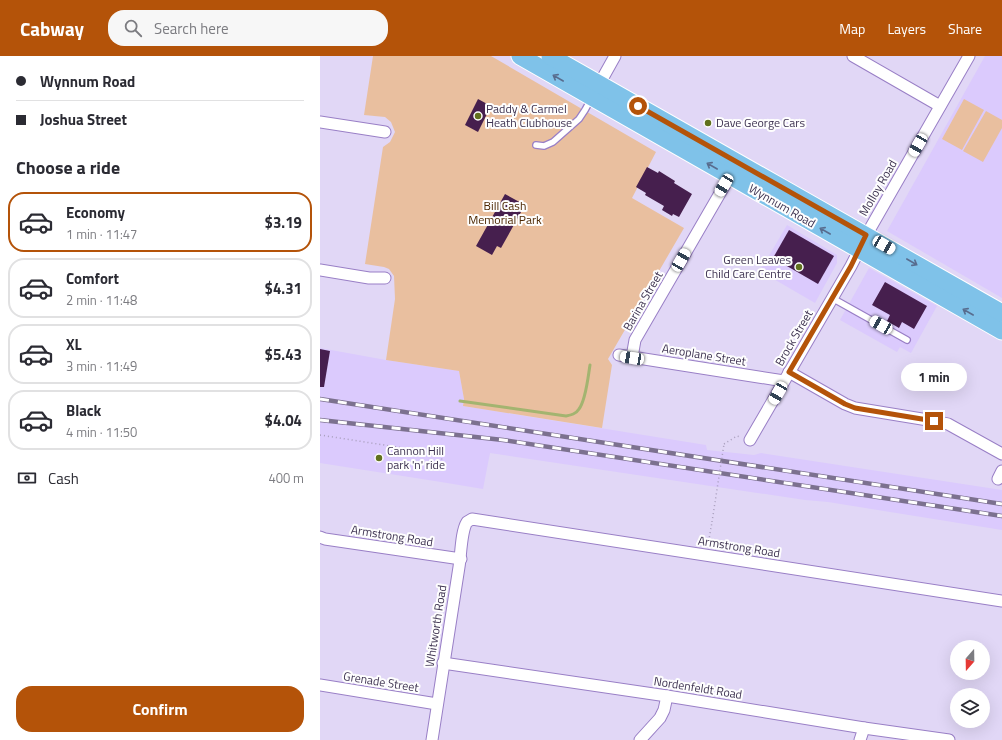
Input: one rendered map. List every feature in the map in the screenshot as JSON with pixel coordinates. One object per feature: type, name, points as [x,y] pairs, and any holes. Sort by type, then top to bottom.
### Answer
[{"type":"main road","name":"Wynnum Road","points":[[520,56],[596,91],[753,172],[1002,331]]},
{"type":"main road","name":"Wynnum Road","points":[[550,56],[596,91],[730,176],[1002,313]]},
{"type":"street","points":[[596,91],[615,56]]},
{"type":"street","points":[[853,56],[940,106]]},
{"type":"street","name":"Molloy Road","points":[[863,243],[969,56]]},
{"type":"street","points":[[320,122],[385,132]]},
{"type":"street","name":"Barina Street","points":[[632,358],[635,340],[730,176]]},
{"type":"street","name":"Brock Street","points":[[750,440],[863,243]]},
{"type":"street","points":[[320,270],[369,278],[385,278]]},
{"type":"street","name":"Aeroplane Street","points":[[619,355],[632,358],[787,377]]},
{"type":"street","points":[[787,377],[855,408],[948,424],[1002,454]]},
{"type":"street","name":"Armstrong Road","points":[[472,519],[1002,601]]},
{"type":"street","name":"Whitworth Road","points":[[432,740],[465,526],[467,522],[472,519]]},
{"type":"street","name":"Armstrong Road","points":[[320,537],[325,539],[461,559]]},
{"type":"street","name":"Nordenfeldt Road","points":[[443,663],[949,740]]},
{"type":"street","name":"Grenade Street","points":[[320,686],[437,704]]},
{"type":"street","points":[[640,740],[660,718],[664,710],[667,696]]},
{"type":"street","points":[[860,740],[864,728]]},
{"type":"lane","points":[[536,145],[544,146],[552,142],[579,119],[596,91]]},
{"type":"lane","points":[[832,298],[906,340]]},
{"type":"path","points":[[320,435],[442,454],[441,468]]},
{"type":"path","points":[[707,555],[724,444],[737,436],[750,440]]},
{"type":"shaded area","points":[[985,56],[1002,56],[1002,298],[887,231]]},
{"type":"shaded area","name":"Green Leaves Child Care Centre","points":[[787,225],[837,255],[837,263],[815,303],[760,271]]},
{"type":"shaded area","points":[[869,268],[937,306],[911,353],[900,347],[897,352],[840,320]]},
{"type":"shaded area","points":[[320,348],[459,371],[464,399],[463,406],[706,445],[707,450],[754,455],[761,453],[1002,490],[1002,530],[828,502],[805,500],[490,453],[483,489],[320,463]]},
{"type":"green space","name":"Bill Cash Memorial Park","points":[[373,56],[491,56],[656,152],[632,198],[684,228],[608,359],[612,365],[602,428],[463,406],[464,399],[459,371],[386,360],[395,299],[394,276],[389,269],[365,264],[383,147],[390,142],[395,132],[391,122],[385,117],[364,115]]},
{"type":"green space","points":[[964,99],[984,110],[962,150],[942,139]]},
{"type":"green space","points":[[986,111],[1002,120],[1002,128],[983,162],[963,151]]},
{"type":"building","name":"Paddy & Carmel Heath Clubhouse","points":[[478,99],[491,106],[478,132],[465,125]]},
{"type":"building","points":[[647,167],[658,173],[659,171],[675,181],[674,183],[692,194],[679,217],[673,214],[672,216],[662,210],[664,206],[645,195],[646,193],[636,187]]},
{"type":"building","points":[[505,194],[525,205],[501,248],[497,246],[492,255],[476,246]]},
{"type":"building","points":[[789,230],[834,256],[818,284],[773,258]]},
{"type":"building","points":[[885,282],[927,306],[914,329],[902,322],[899,328],[887,321],[890,315],[872,305]]},
{"type":"building","points":[[320,349],[330,351],[324,387],[320,387]]},
{"type":"waterway","points":[[460,401],[566,416],[570,415],[576,412],[581,405],[590,365]]},
{"type":"railway","points":[[320,399],[1002,504]]},
{"type":"railway","points":[[320,420],[503,440],[1002,516]]},
{"type":"place","name":"Paddy & Carmel Heath Clubhouse","points":[[478,116]]},
{"type":"place","name":"Dave George Cars","points":[[708,123]]},
{"type":"place","name":"Green Leaves Child Care Centre","points":[[799,267]]},
{"type":"place","name":"Cannon Hill park 'n' ride","points":[[379,458]]},
{"type":"route","points":[[638,106],[866,235],[851,266],[789,372],[845,404],[855,408],[934,421]]}]
